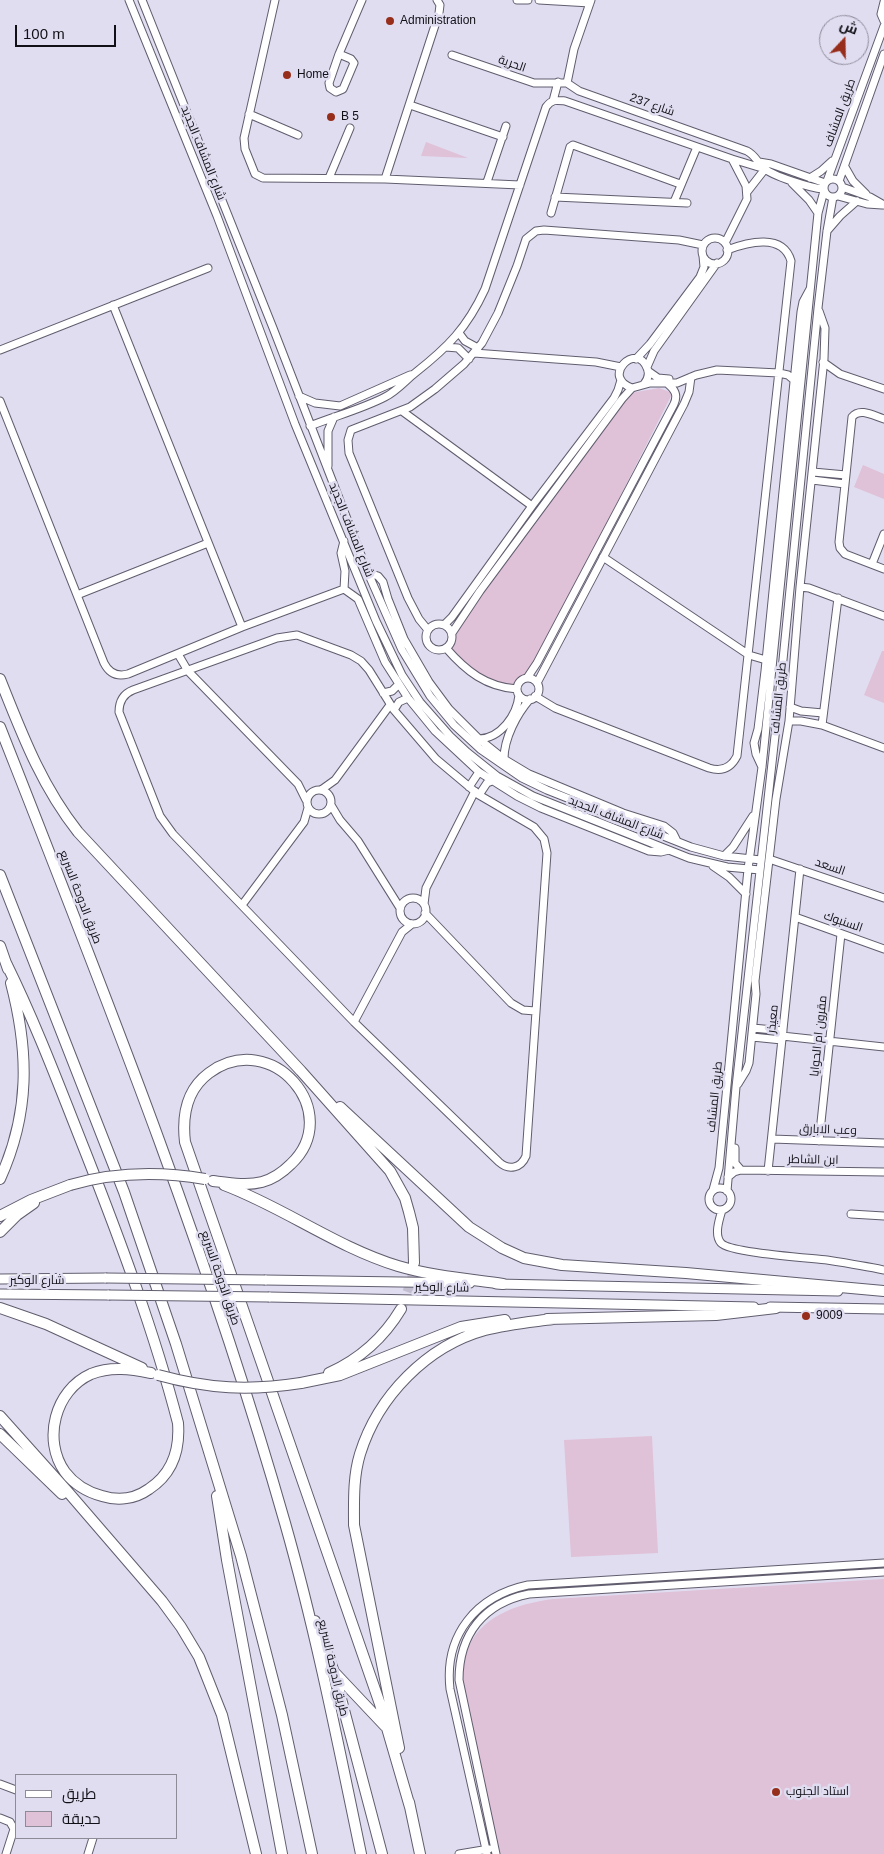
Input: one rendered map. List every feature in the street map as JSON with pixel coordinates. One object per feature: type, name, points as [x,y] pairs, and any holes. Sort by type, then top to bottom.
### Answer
[{"type":"highway","points":[[0,679],[35,764],[63,813],[93,850],[375,1154],[397,1183],[405,1198],[413,1228],[414,1263]]},
{"type":"highway","name":"طريق الدوحة السريع","points":[[0,727],[158,1133],[241,1377],[301,1582],[361,1854]]},
{"type":"highway","points":[[0,876],[127,1201],[194,1402],[241,1556],[268,1658],[312,1854]]},
{"type":"highway","points":[[0,946],[15,999],[23,1039],[24,1091],[14,1143],[0,1179]]},
{"type":"highway","points":[[6,963],[25,1001],[110,1213],[137,1289],[178,1423],[177,1452],[158,1484],[136,1496],[120,1499],[91,1493],[76,1484],[65,1471],[58,1458],[54,1442],[54,1428],[61,1403],[69,1390],[80,1380],[108,1369],[155,1374],[198,1385],[258,1388],[340,1375],[461,1327],[508,1319],[716,1314],[776,1308]]},
{"type":"highway","points":[[0,1216],[30,1200],[70,1185],[101,1178],[132,1174],[178,1175],[209,1180],[247,1184],[274,1178],[284,1171],[300,1154],[306,1139],[309,1114],[304,1096],[295,1082],[284,1071],[268,1063],[252,1060],[232,1062],[215,1069],[195,1087],[189,1099],[183,1123],[186,1142],[387,1729],[410,1807]]},
{"type":"highway","points":[[300,1071],[358,1122],[469,1227],[502,1248],[524,1258],[562,1265],[686,1273],[884,1291]]},
{"type":"highway","points":[[209,1180],[397,1266],[435,1274],[503,1284]]},
{"type":"highway","points":[[0,1232],[17,1215],[48,1194]]},
{"type":"highway","points":[[0,1308],[46,1324],[155,1374]]},
{"type":"highway","points":[[312,1380],[338,1368],[368,1350],[388,1329],[401,1309]]},
{"type":"highway","points":[[420,1854],[354,1525],[354,1497],[360,1454],[376,1416],[392,1392],[417,1368],[440,1350],[470,1335],[486,1330],[553,1319]]},
{"type":"highway","points":[[0,1416],[162,1601],[199,1656],[222,1715],[256,1854]]},
{"type":"highway","points":[[0,1434],[110,1541]]},
{"type":"highway","points":[[212,1463],[226,1560],[282,1854]]},
{"type":"highway","points":[[301,1582],[334,1672],[382,1854]]},
{"type":"highway","points":[[334,1672],[387,1729]]},
{"type":"main road","name":"شارع الوكير","points":[[0,1278],[265,1280],[884,1291]]},
{"type":"main road","name":"شارع الوكير","points":[[0,1294],[110,1294],[884,1309]]},
{"type":"street","name":"شارع المشاف الجديد","points":[[129,0],[217,216],[294,424],[376,621],[402,675],[420,702],[450,736],[484,766],[507,782],[533,796],[669,850],[708,863],[760,870]]},
{"type":"street","name":"شارع المشاف الجديد","points":[[142,0],[368,573],[398,641],[420,682],[441,711],[480,749],[504,767],[547,790],[677,842],[724,856],[760,860]]},
{"type":"street","points":[[275,0],[243,142],[250,165],[255,174],[264,178],[385,179],[487,182],[520,185]]},
{"type":"street","points":[[339,54],[354,62],[343,89],[336,92],[331,90],[329,83],[339,54],[362,0]]},
{"type":"street","points":[[385,179],[439,12],[440,5],[437,0]]},
{"type":"street","points":[[517,0],[528,0]]},
{"type":"street","points":[[539,0],[590,1],[574,49],[567,83]]},
{"type":"street","points":[[884,2],[881,14],[884,21]]},
{"type":"street","name":"طريق المشاف","points":[[713,1190],[719,1168],[748,869],[762,767],[818,213],[825,186],[884,26]]},
{"type":"street","name":"طريق المشاف","points":[[727,1191],[736,1087],[782,669],[827,231],[845,167],[884,54]]},
{"type":"street","name":"الحرية","points":[[452,55],[534,83],[567,83]]},
{"type":"street","points":[[310,426],[386,396],[404,384],[413,374],[446,348],[470,318],[485,289],[546,107],[553,101],[558,82]]},
{"type":"street","name":"شارع 237","points":[[567,83],[579,91],[747,151],[765,169]]},
{"type":"street","points":[[553,101],[565,101],[765,169],[809,187],[825,186],[833,179],[884,205]]},
{"type":"street","points":[[410,105],[503,137]]},
{"type":"street","points":[[249,114],[298,135]]},
{"type":"street","points":[[487,182],[506,126]]},
{"type":"street","points":[[329,178],[350,128]]},
{"type":"street","points":[[674,202],[688,156],[689,144]]},
{"type":"street","points":[[550,213],[572,145],[678,184]]},
{"type":"street","points":[[678,184],[697,147]]},
{"type":"street","points":[[810,178],[836,157]]},
{"type":"street","points":[[703,256],[710,263],[716,263],[725,259],[726,246],[745,204],[747,192],[743,178],[732,159]]},
{"type":"street","name":"شارع 237","points":[[760,162],[810,178],[825,186]]},
{"type":"street","points":[[845,167],[853,181],[870,197]]},
{"type":"street","points":[[747,192],[765,169]]},
{"type":"street","points":[[786,178],[804,194],[818,213]]},
{"type":"street","points":[[825,186],[826,195],[884,205]]},
{"type":"street","points":[[555,198],[687,203]]},
{"type":"street","points":[[827,231],[857,201]]},
{"type":"street","points":[[428,630],[419,619],[408,598],[348,449],[348,436],[354,428],[402,411],[436,390],[469,359],[498,313],[526,239],[536,230],[679,240],[703,245]]},
{"type":"street","points":[[687,378],[680,382],[644,384],[632,388],[624,384],[619,372],[627,361],[636,359],[650,344],[700,277],[704,267],[703,245],[707,240],[713,238],[720,239],[726,246]]},
{"type":"street","points":[[446,648],[460,665],[474,676],[518,692],[524,699],[533,698],[709,768],[720,770],[731,766],[737,756],[791,268],[789,255],[786,250],[775,243],[749,243],[726,246]]},
{"type":"street","points":[[644,384],[647,380],[648,369],[654,351],[716,263]]},
{"type":"street","points":[[0,350],[208,268]]},
{"type":"street","name":"طريق المشاف","points":[[762,767],[756,754],[754,742],[759,720],[766,660],[802,307],[811,287]]},
{"type":"street","points":[[113,306],[242,628]]},
{"type":"street","name":"طريق المشاف","points":[[736,1087],[749,1063],[756,994],[755,981],[776,799],[789,721],[800,587],[823,362],[825,328],[818,308]]},
{"type":"street","points":[[459,333],[476,350],[596,362],[621,367]]},
{"type":"street","points":[[446,348],[458,348],[469,359]]},
{"type":"street","points":[[636,359],[644,363],[648,369],[661,379],[687,378],[717,370],[779,373],[788,375],[794,380]]},
{"type":"street","points":[[823,362],[840,374],[884,389]]},
{"type":"street","points":[[779,373],[796,364]]},
{"type":"street","points":[[299,396],[315,402],[340,406],[413,374]]},
{"type":"street","points":[[821,384],[827,378],[840,374]]},
{"type":"street","points":[[504,759],[506,743],[522,710],[538,690],[537,683],[684,404],[688,392],[687,378]]},
{"type":"street","points":[[621,380],[614,398],[532,506],[452,617],[444,625],[435,625],[428,630],[426,638],[430,646],[438,650],[446,648],[452,641],[452,633],[480,590],[632,388]]},
{"type":"street","points":[[479,739],[489,738],[502,729],[515,711],[519,683],[527,678],[542,655],[674,404],[675,391],[668,384]]},
{"type":"street","points":[[0,401],[104,663],[112,673],[128,674],[344,589]]},
{"type":"street","points":[[402,411],[532,506]]},
{"type":"street","points":[[884,419],[861,411],[855,413],[852,417],[840,548],[845,554],[884,569]]},
{"type":"street","points":[[328,471],[328,431],[334,417]]},
{"type":"street","points":[[806,428],[813,450]]},
{"type":"street","points":[[813,472],[846,475]]},
{"type":"street","points":[[812,480],[845,484]]},
{"type":"street","points":[[796,522],[810,495]]},
{"type":"street","points":[[872,564],[884,534]]},
{"type":"street","points":[[344,541],[341,553],[345,571],[344,589]]},
{"type":"street","points":[[77,595],[208,543]]},
{"type":"street","points":[[603,557],[749,655],[766,660]]},
{"type":"street","points":[[368,573],[375,574],[382,579],[404,640],[429,682],[449,709],[479,739],[504,759],[544,782],[645,821],[664,826],[673,833],[677,842]]},
{"type":"street","points":[[800,587],[809,588],[838,598],[884,616]]},
{"type":"street","points":[[344,589],[356,596],[378,647],[398,685],[435,732],[479,772],[541,808],[643,849],[655,852],[669,850]]},
{"type":"street","points":[[822,725],[838,598]]},
{"type":"street","points":[[365,616],[376,621]]},
{"type":"street","points":[[444,625],[452,633]]},
{"type":"street","points":[[297,635],[351,655],[361,661],[369,670],[382,694],[436,759],[474,791],[534,827],[544,839],[546,846],[526,1156],[521,1164],[512,1168],[502,1165],[354,1022],[173,834],[163,821],[119,712],[120,701],[128,692],[188,671],[277,638],[297,635]]},
{"type":"street","points":[[178,654],[188,671],[298,784],[312,812],[340,820]]},
{"type":"street","points":[[782,669],[792,687]]},
{"type":"street","points":[[527,678],[537,683]]},
{"type":"street","points":[[382,694],[392,692],[398,685]]},
{"type":"street","points":[[304,822],[310,793],[335,780],[392,707],[408,698]]},
{"type":"street","points":[[790,707],[801,711],[823,713]]},
{"type":"street","points":[[789,721],[822,725],[883,746]]},
{"type":"street","points":[[772,755],[787,732]]},
{"type":"street","points":[[479,772],[474,791],[426,888],[424,904],[426,913],[434,924],[511,1003],[523,1010],[535,1012]]},
{"type":"street","points":[[242,905],[304,822],[328,810],[335,780]]},
{"type":"street","points":[[474,791],[492,781]]},
{"type":"street","points":[[298,784],[327,792],[340,820],[358,841],[393,894],[400,908],[402,932]]},
{"type":"street","points":[[724,856],[733,847],[755,812]]},
{"type":"street","name":"السعد","points":[[769,859],[884,898]]},
{"type":"street","points":[[708,863],[729,877],[746,894]]},
{"type":"street","name":"معيذر","points":[[768,1171],[800,869]]},
{"type":"street","points":[[400,908],[409,899],[426,888]]},
{"type":"street","points":[[393,894],[419,900],[424,904]]},
{"type":"street","points":[[421,921],[426,913]]},
{"type":"street","name":"السنبوك","points":[[795,917],[884,949]]},
{"type":"street","points":[[402,918],[412,924]]},
{"type":"street","points":[[354,1022],[402,932],[412,924],[421,921],[434,924]]},
{"type":"street","name":"مقرون ام الحوايا","points":[[820,1141],[841,934]]},
{"type":"street","points":[[747,987],[754,1008]]},
{"type":"street","points":[[752,1028],[782,1036],[884,1047]]},
{"type":"street","points":[[752,1037],[782,1036]]},
{"type":"street","points":[[734,1112],[737,1122],[734,1160],[736,1165],[742,1170]]},
{"type":"street","name":"وعب الابارق","points":[[772,1139],[884,1143]]},
{"type":"street","name":"ابن الشاطر","points":[[728,1177],[734,1172],[742,1170],[884,1172]]},
{"type":"street","points":[[722,1210],[712,1207],[708,1198],[713,1190],[718,1188],[730,1194],[730,1203],[722,1210],[719,1219],[718,1234],[720,1242],[726,1247],[826,1260],[884,1270]]},
{"type":"street","points":[[851,1214],[884,1216]]},
{"type":"street","points":[[486,1852],[450,1689],[449,1673],[451,1655],[460,1632],[473,1614],[490,1599],[503,1592],[528,1585],[884,1563]]},
{"type":"street","points":[[460,1854],[495,1851],[459,1680],[461,1657],[467,1638],[478,1622],[495,1607],[518,1596],[529,1594],[884,1572]]},
{"type":"street","points":[[0,1784],[15,1790]]},
{"type":"street","points":[[0,1818],[10,1822],[14,1829],[6,1854]]},
{"type":"street","points":[[88,1854],[93,1839]]},
{"type":"green space","points":[[426,142],[468,158],[421,156]]},
{"type":"green space","points":[[659,388],[670,392],[671,396],[558,619],[528,671],[513,685],[485,679],[451,650],[456,630],[631,393]]},
{"type":"green space","points":[[863,465],[884,474],[884,499],[854,487]]},
{"type":"green space","points":[[882,651],[884,651],[884,703],[864,695]]},
{"type":"green space","points":[[652,1436],[658,1553],[571,1557],[564,1440]]},
{"type":"green space","points":[[884,1579],[884,1854],[496,1854],[463,1685],[466,1654],[472,1641],[489,1621],[526,1604],[553,1599]]},
{"type":"tunnel","points":[[402,1306],[412,1280],[414,1263]]},
{"type":"place","name":"Administration","points":[[390,21]]},
{"type":"place","name":"Home","points":[[287,75]]},
{"type":"place","name":"B 5","points":[[331,117]]},
{"type":"place","name":"9009","points":[[806,1316]]},
{"type":"place","name":"استاد الجنوب","points":[[776,1792]]}]
